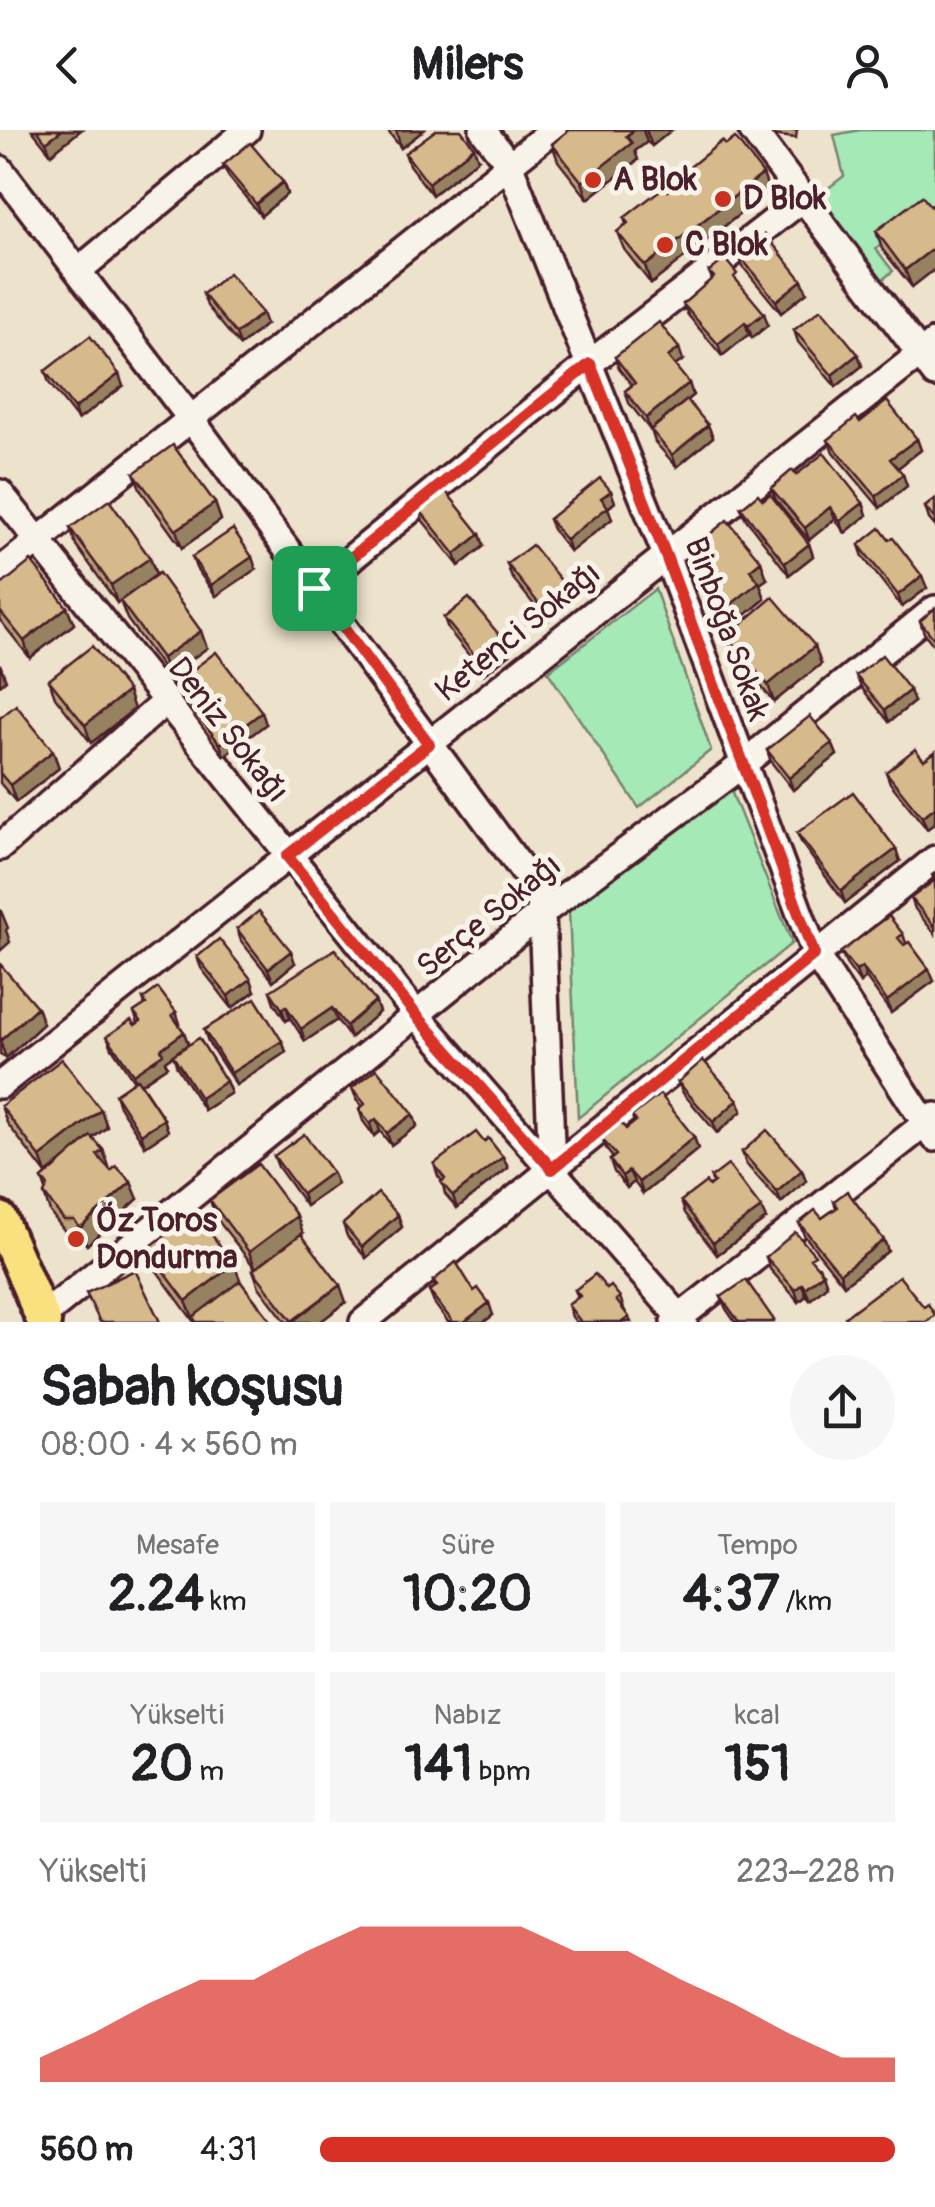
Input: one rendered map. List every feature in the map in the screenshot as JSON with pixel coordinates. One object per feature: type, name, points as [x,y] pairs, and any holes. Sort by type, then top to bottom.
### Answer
[{"type":"main road","points":[[0,1218],[43,1320]]},
{"type":"street","points":[[78,271],[246,130]]},
{"type":"street","name":"Binboğa Sokak","points":[[483,130],[508,164],[590,364],[814,954],[932,1126]]},
{"type":"street","points":[[0,571],[552,130]]},
{"type":"street","points":[[752,130],[930,357]]},
{"type":"street","points":[[0,169],[191,418],[535,887],[542,913],[552,1169]]},
{"type":"street","points":[[314,588],[590,364],[804,198]]},
{"type":"street","name":"Ketenci Sokağı","points":[[0,1085],[666,556],[930,357]]},
{"type":"street","name":"Deniz Sokağı","points":[[0,493],[417,1016],[679,1320]]},
{"type":"street","name":"Serçe Sokağı","points":[[43,1320],[542,913],[742,764],[935,610]]},
{"type":"street","points":[[0,848],[165,702]]},
{"type":"street","points":[[363,1322],[935,859]]},
{"type":"street","points":[[679,1320],[932,1126]]},
{"type":"green space","points":[[860,130],[935,130],[935,204],[876,249],[893,271],[882,280],[818,196],[844,176],[834,135]]},
{"type":"green space","points":[[655,589],[711,750],[639,808],[548,672]]},
{"type":"green space","points":[[730,788],[792,943],[578,1118],[569,910]]},
{"type":"building","points":[[37,130],[62,130],[46,142]]},
{"type":"building","points":[[436,130],[461,130],[474,147],[428,183],[405,153]]},
{"type":"building","points":[[569,130],[634,130],[626,136],[632,143],[582,182],[552,144]]},
{"type":"building","points":[[735,138],[763,174],[645,266],[617,232],[628,223],[624,218],[665,186],[668,191],[685,178],[681,174],[722,141],[726,145]]},
{"type":"building","points":[[250,143],[283,182],[256,204],[223,165]]},
{"type":"building","points":[[922,196],[931,207],[935,204],[935,247],[905,270],[876,231]]},
{"type":"building","points":[[765,234],[802,280],[776,301],[739,255]]},
{"type":"building","points":[[725,259],[737,274],[734,277],[764,313],[748,326],[745,322],[718,344],[683,304],[714,277],[709,272]]},
{"type":"building","points":[[229,273],[262,313],[236,334],[203,294]]},
{"type":"building","points":[[821,309],[858,354],[832,375],[794,330]]},
{"type":"building","points":[[659,322],[679,348],[668,357],[689,383],[646,418],[625,391],[635,383],[615,357]]},
{"type":"building","points":[[90,336],[119,374],[74,409],[45,371]]},
{"type":"building","points":[[687,400],[708,425],[672,455],[651,430]]},
{"type":"building","points":[[887,401],[917,439],[890,459],[903,474],[876,496],[828,440],[856,417],[860,422]]},
{"type":"building","points":[[173,445],[215,503],[176,530],[134,473]]},
{"type":"building","points":[[824,453],[863,503],[840,521],[830,507],[805,528],[771,488],[792,470],[796,475]]},
{"type":"building","points":[[600,478],[611,491],[601,498],[608,507],[566,540],[549,519]]},
{"type":"building","points":[[444,489],[480,534],[455,554],[419,509]]},
{"type":"building","points":[[758,494],[763,500],[770,494],[809,544],[785,563],[741,508]]},
{"type":"building","points":[[935,499],[935,519],[925,507]]},
{"type":"building","points":[[109,500],[150,558],[111,585],[70,528]]},
{"type":"building","points":[[727,520],[761,561],[750,570],[759,582],[723,611],[688,568],[700,558],[692,549]]},
{"type":"building","points":[[880,528],[889,540],[893,538],[922,576],[898,595],[859,545]]},
{"type":"building","points":[[233,529],[252,557],[211,585],[192,557]]},
{"type":"building","points":[[532,545],[568,589],[543,609],[507,564]]},
{"type":"building","points":[[31,561],[67,607],[24,641],[0,611],[0,586]]},
{"type":"building","points":[[159,573],[201,631],[162,658],[120,601]]},
{"type":"building","points":[[773,597],[815,646],[768,685],[727,636]]},
{"type":"building","points":[[469,598],[505,642],[480,662],[444,618]]},
{"type":"building","points":[[935,608],[935,640],[920,621]]},
{"type":"building","points":[[92,646],[128,691],[85,725],[49,680]]},
{"type":"building","points":[[216,652],[262,712],[220,744],[174,684]]},
{"type":"building","points":[[882,655],[910,690],[885,710],[856,676]]},
{"type":"building","points":[[16,705],[53,751],[10,785],[0,773],[0,718]]},
{"type":"building","points":[[810,716],[832,743],[789,778],[767,750]]},
{"type":"building","points":[[915,749],[924,760],[935,752],[935,807],[922,817],[886,772]]},
{"type":"building","points":[[853,792],[896,849],[841,891],[797,833]]},
{"type":"building","points":[[935,880],[935,927],[911,898]]},
{"type":"building","points":[[259,911],[291,951],[268,969],[237,929]]},
{"type":"building","points":[[889,916],[903,934],[898,938],[904,945],[909,942],[929,969],[887,1001],[862,967],[856,971],[841,952]]},
{"type":"building","points":[[219,939],[251,979],[228,996],[197,957]]},
{"type":"building","points":[[335,949],[375,1001],[346,1026],[332,1008],[301,1029],[270,991]]},
{"type":"building","points":[[0,964],[37,1007],[0,1041]]},
{"type":"building","points":[[158,988],[176,1012],[172,1015],[184,1032],[161,1049],[163,1054],[133,1074],[107,1036],[131,1020],[135,1025],[141,1021],[134,1012]]},
{"type":"building","points":[[255,998],[282,1041],[231,1073],[204,1030]]},
{"type":"building","points":[[199,1038],[226,1081],[200,1098],[173,1055]]},
{"type":"building","points":[[62,1059],[101,1110],[40,1157],[1,1106]]},
{"type":"building","points":[[703,1060],[738,1100],[713,1122],[678,1082]]},
{"type":"building","points":[[377,1069],[413,1114],[387,1133],[376,1119],[370,1124],[359,1109],[365,1104],[352,1088]]},
{"type":"building","points":[[137,1079],[164,1119],[141,1134],[115,1094]]},
{"type":"building","points":[[660,1094],[694,1137],[639,1182],[629,1171],[622,1176],[610,1160],[616,1155],[602,1139],[621,1123],[626,1129],[636,1121],[632,1116]]},
{"type":"building","points":[[767,1130],[802,1170],[777,1192],[742,1152]]},
{"type":"building","points":[[476,1132],[484,1142],[488,1138],[503,1157],[453,1196],[441,1182],[445,1179],[434,1164]]},
{"type":"building","points":[[304,1134],[332,1172],[302,1194],[274,1156]]},
{"type":"building","points":[[91,1136],[103,1150],[97,1155],[111,1171],[116,1166],[131,1182],[80,1228],[74,1220],[64,1220],[44,1194],[48,1186],[42,1179]]},
{"type":"building","points":[[258,1164],[297,1216],[249,1252],[210,1200]]},
{"type":"building","points":[[728,1165],[761,1208],[713,1243],[681,1201],[706,1182],[709,1186],[714,1182],[711,1178]]},
{"type":"building","points":[[847,1191],[884,1240],[840,1273],[799,1223],[815,1210],[822,1218],[838,1207],[834,1201]]},
{"type":"building","points":[[378,1193],[398,1215],[362,1247],[343,1224]]},
{"type":"building","points":[[195,1213],[234,1264],[186,1301],[147,1249]]},
{"type":"building","points":[[795,1232],[815,1255],[810,1258],[823,1273],[805,1288],[802,1284],[795,1290],[766,1257]]},
{"type":"building","points":[[301,1234],[340,1285],[292,1321],[253,1270]]},
{"type":"building","points":[[456,1262],[474,1291],[478,1288],[489,1303],[464,1322],[453,1322],[429,1291],[437,1286],[433,1281]]},
{"type":"building","points":[[135,1270],[160,1322],[100,1322],[86,1293]]},
{"type":"building","points":[[595,1274],[620,1297],[616,1300],[629,1317],[622,1322],[581,1322],[568,1305],[580,1296],[575,1290]]},
{"type":"building","points":[[899,1276],[935,1315],[927,1322],[849,1322],[845,1317]]},
{"type":"building","points":[[746,1280],[772,1322],[739,1322],[721,1297]]},
{"type":"building","points":[[240,1281],[272,1322],[196,1322],[193,1317]]},
{"type":"place","name":"A Blok","points":[[593,180]]},
{"type":"place","name":"D Blok","points":[[723,199]]},
{"type":"place","name":"C Blok","points":[[665,245]]},
{"type":"place","name":"Öz Toros Dondurma","points":[[76,1239]]},
{"type":"route","points":[[590,364],[814,954],[552,1169],[417,1016],[287,856],[429,744],[314,588],[590,364]]}]
